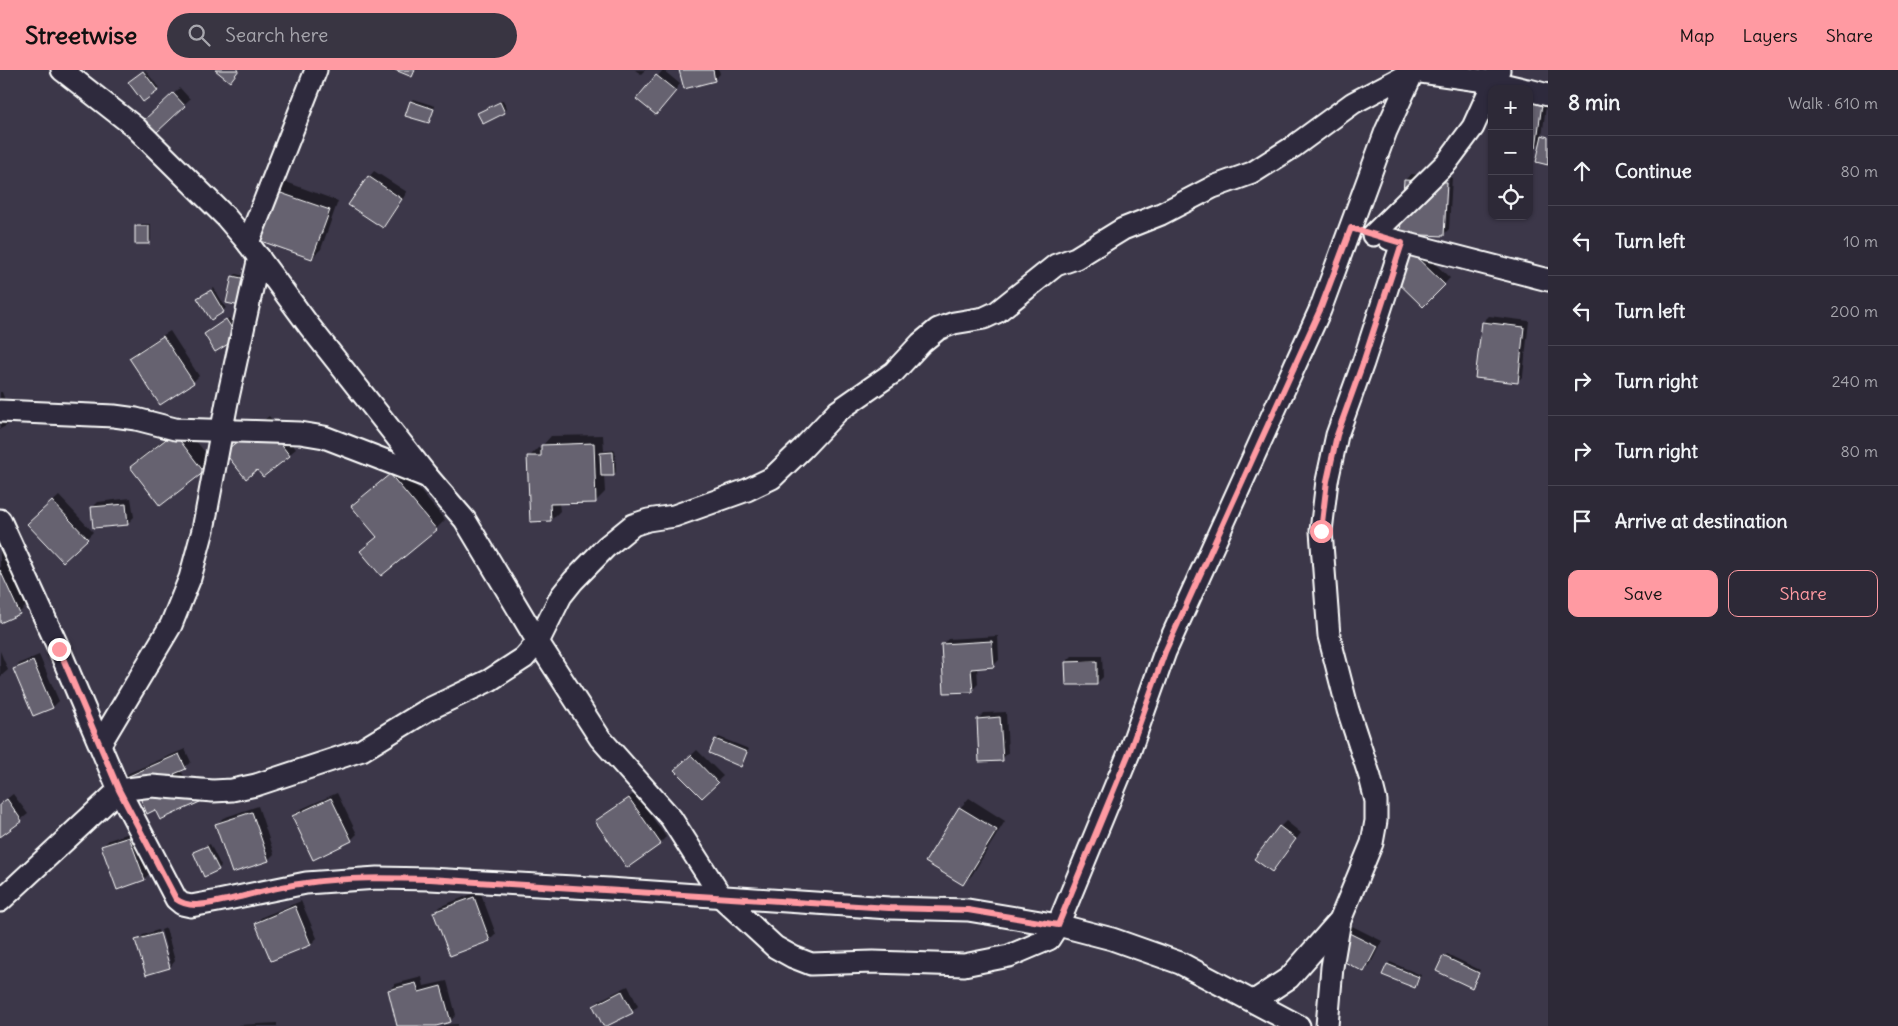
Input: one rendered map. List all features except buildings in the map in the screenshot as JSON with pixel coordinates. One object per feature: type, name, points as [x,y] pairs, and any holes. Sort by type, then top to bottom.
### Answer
[{"type":"street","points":[[62,70],[135,126],[225,216],[254,250],[310,327],[428,477],[466,520],[538,642],[600,738],[671,818],[722,898],[775,947],[811,964],[873,962],[964,965],[1009,956],[1049,939],[1058,925],[1129,753],[1165,652],[1320,310],[1386,132],[1414,70]]},
{"type":"street","points":[[100,744],[171,625],[190,578],[203,530],[254,250],[316,70]]},
{"type":"street","points":[[0,900],[119,790],[152,786],[213,791],[256,786],[362,750],[429,709],[490,680],[524,658],[538,642],[561,596],[573,581],[606,547],[633,525],[648,520],[674,516],[746,490],[772,478],[838,411],[894,372],[921,343],[938,329],[954,322],[984,318],[997,312],[1056,265],[1076,258],[1123,229],[1161,214],[1213,187],[1252,173],[1293,147],[1353,103],[1414,70],[1496,76],[1515,85]]},
{"type":"street","points":[[1373,235],[1447,162],[1473,126],[1496,76]]},
{"type":"street","points":[[1533,91],[1548,95]]},
{"type":"street","points":[[1351,228],[1548,280]]},
{"type":"street","points":[[1327,1026],[1332,967],[1340,920],[1372,844],[1376,821],[1376,801],[1348,710],[1330,636],[1321,531],[1327,481],[1337,435],[1363,363],[1402,243]]},
{"type":"street","points":[[0,411],[114,416],[136,419],[175,429],[300,433],[324,437],[428,477]]},
{"type":"street","points":[[0,520],[59,649],[119,790],[176,899],[182,904],[190,906],[218,902],[306,883],[377,878],[600,889],[889,908],[968,910],[1058,925],[1112,939],[1180,964],[1254,1001],[1298,1026]]},
{"type":"street","points":[[1254,1001],[1289,978],[1340,920]]},
{"type":"route","points":[[59,649],[119,790],[176,899],[182,904],[190,906],[218,902],[306,883],[377,878],[430,879],[889,908],[968,910],[1058,925],[1129,753],[1165,652],[1320,310],[1351,228],[1402,243],[1363,363],[1337,435],[1327,481],[1321,531]]}]
